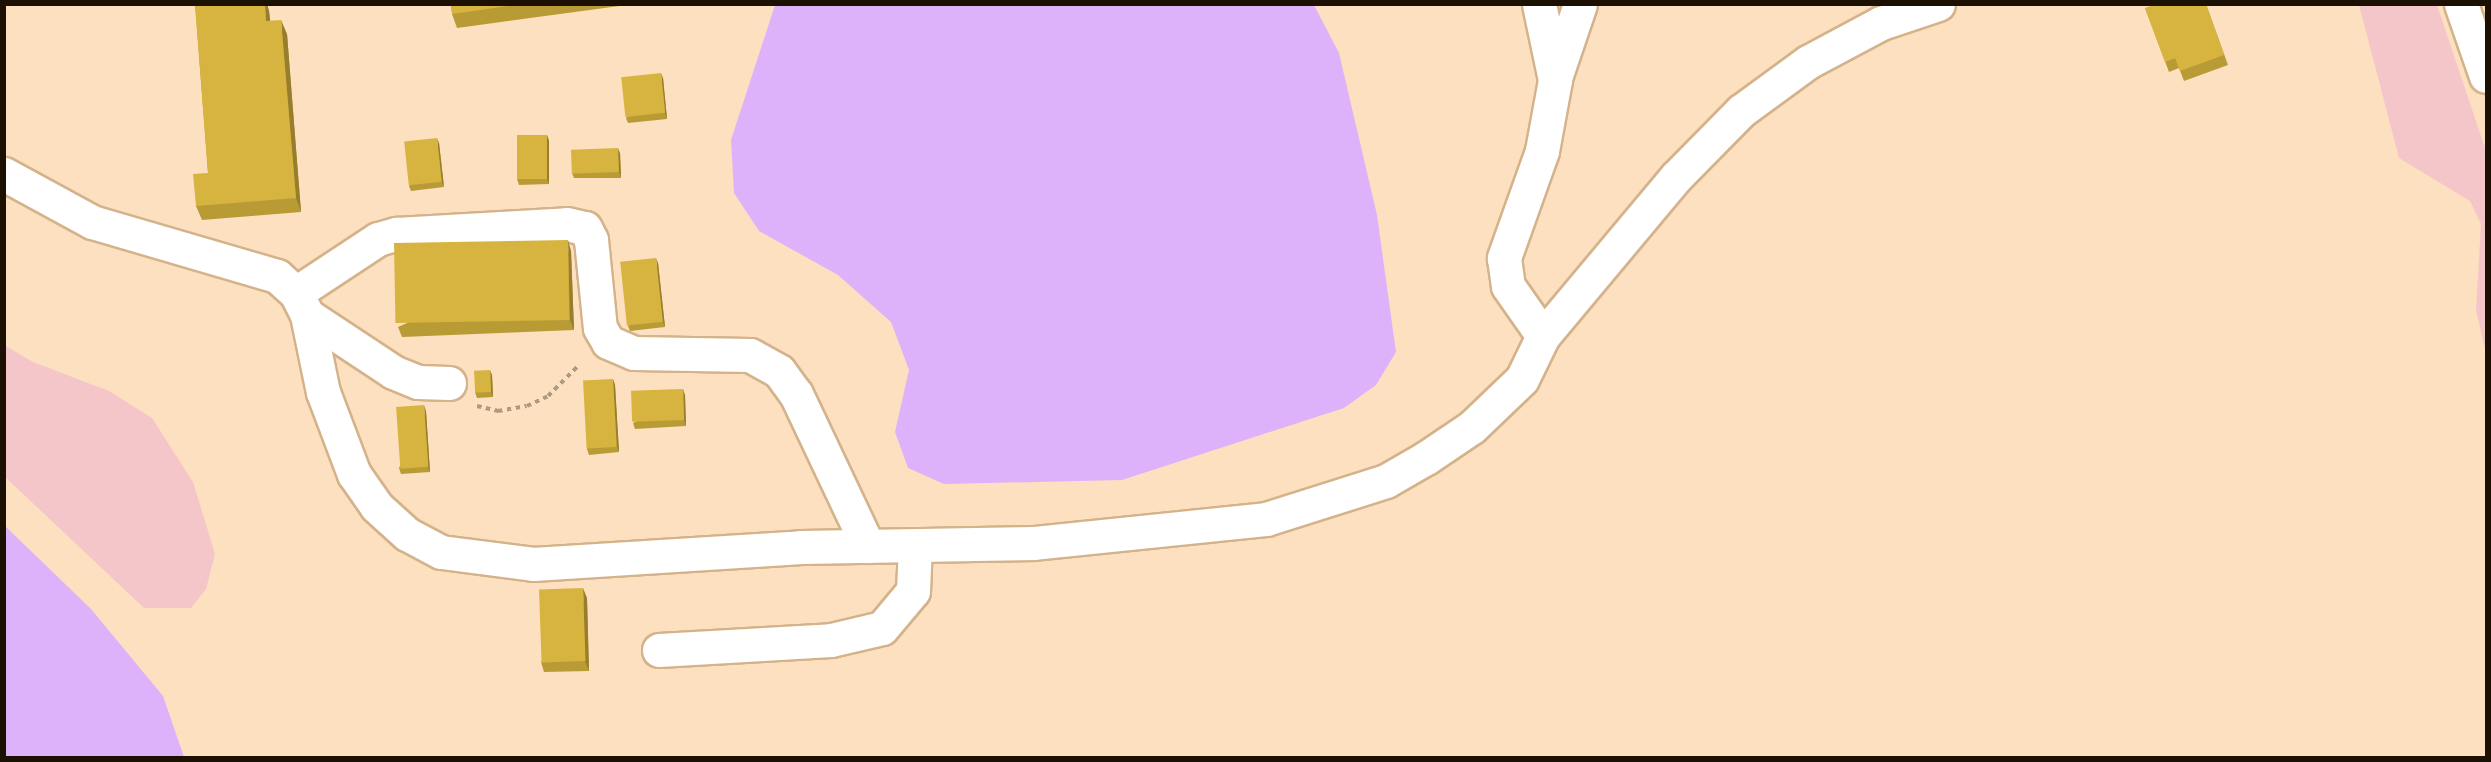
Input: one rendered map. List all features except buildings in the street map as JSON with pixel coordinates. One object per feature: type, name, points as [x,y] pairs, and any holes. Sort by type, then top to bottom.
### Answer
[{"type":"street","points":[[1539,4],[1555,80]]},
{"type":"street","points":[[1543,336],[1508,286],[1504,258],[1542,152],[1555,80],[1580,4]]},
{"type":"street","points":[[302,304],[323,392],[354,474],[376,506],[407,534],[441,552],[532,564],[1107,536],[1266,519],[1321,504],[1386,481],[1472,427],[1522,378],[1543,336],[1676,177],[1742,111],[1818,56],[1881,23],[1938,4]]},
{"type":"street","points":[[2461,4],[2487,76]]},
{"type":"street","points":[[4,174],[92,222],[254,265],[393,372],[418,382],[449,384]]},
{"type":"street","points":[[302,304],[378,239],[396,234],[567,224],[585,228],[591,240],[600,328],[619,350],[750,355],[779,371],[796,394],[868,546]]},
{"type":"street","points":[[659,650],[831,640],[882,627],[913,591],[915,546]]},
{"type":"path","points":[[449,384],[483,409],[527,406],[572,376],[600,328]]},
{"type":"shaded area","points":[[775,5],[1314,5],[1339,53],[1377,215],[1396,352],[1376,385],[1344,408],[1122,480],[944,484],[908,468],[895,432],[909,370],[891,322],[838,275],[759,231],[734,193],[731,140]]},
{"type":"shaded area","points":[[2359,5],[2437,5],[2486,151],[2486,354],[2476,310],[2481,224],[2470,201],[2399,158]]},
{"type":"shaded area","points":[[4,345],[33,362],[109,391],[152,418],[193,482],[215,554],[206,589],[191,608],[144,608],[5,477]]},
{"type":"shaded area","points":[[4,525],[91,609],[163,696],[184,757],[5,757]]}]
